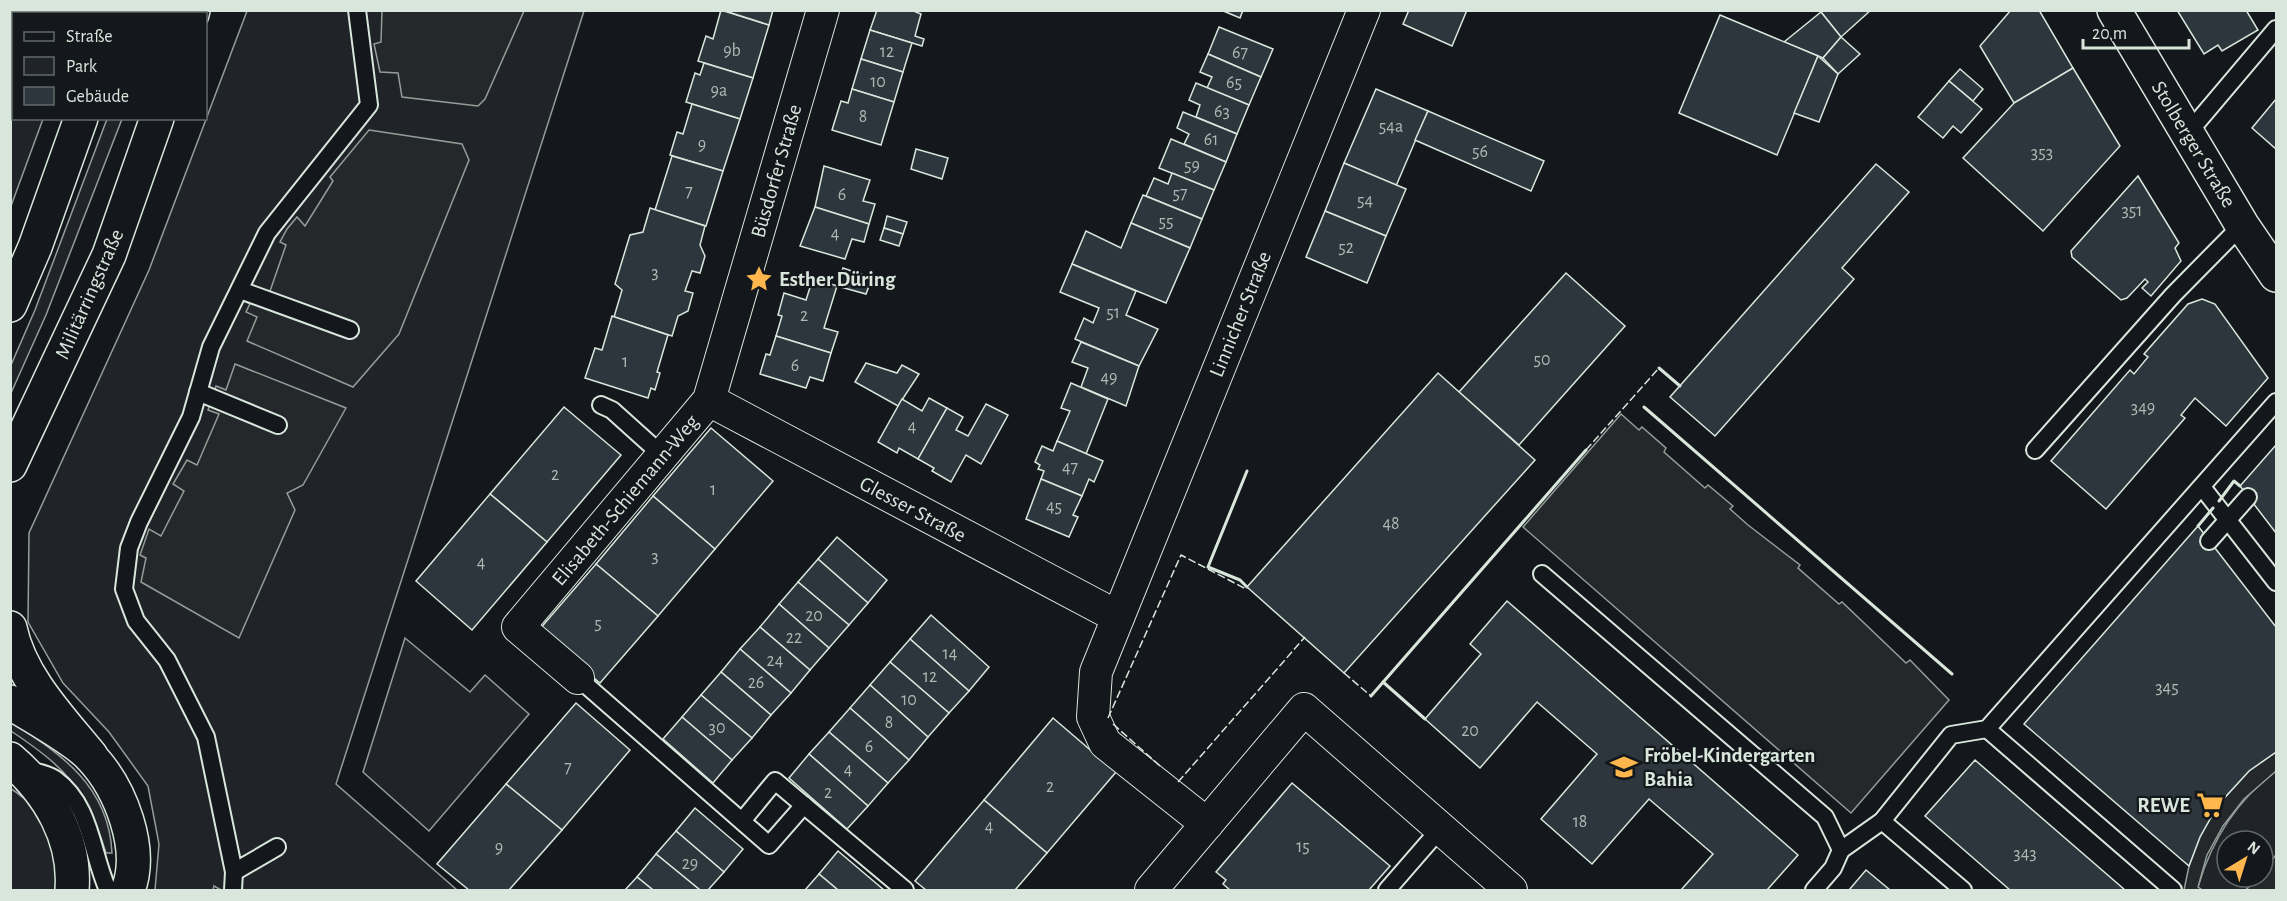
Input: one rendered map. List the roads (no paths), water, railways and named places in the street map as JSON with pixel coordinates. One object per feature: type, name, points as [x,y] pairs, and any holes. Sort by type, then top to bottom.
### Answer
[{"type":"main road","name":"Stolberger Straße","points":[[2114,10],[2242,225],[2277,274]]},
{"type":"main road","points":[[10,305],[35,247],[80,120]]},
{"type":"main road","name":"Militärringstraße","points":[[10,465],[109,255],[155,120]]},
{"type":"main road","points":[[10,628],[14,646],[44,698],[116,791],[131,836],[134,875],[128,891]]},
{"type":"main road","points":[[10,702],[91,756]]},
{"type":"main road","points":[[14,763],[57,814],[69,843],[72,891]]},
{"type":"street","name":"Büsdorfer Straße","points":[[709,400],[823,10]]},
{"type":"street","name":"Linnicher Straße","points":[[1207,824],[1106,742],[1093,717],[1096,672],[1364,10]]},
{"type":"street","name":"Elisabeth-Schiemann-Weg","points":[[578,678],[518,627],[547,606],[662,455],[709,400]]},
{"type":"street","name":"Glesser Straße","points":[[709,400],[1118,617]]},
{"type":"street","points":[[1151,891],[1304,709],[1511,891]]},
{"type":"lane","points":[[232,891],[234,872],[206,737],[167,660],[136,621],[124,589],[129,548],[139,522],[191,417],[211,347],[267,233],[369,105],[357,10]]},
{"type":"lane","points":[[2188,133],[2277,30]]},
{"type":"lane","points":[[2035,450],[2174,294],[2242,225]]},
{"type":"lane","points":[[240,290],[350,330]]},
{"type":"lane","points":[[198,392],[278,425]]},
{"type":"lane","points":[[1814,891],[1833,868],[1841,850],[1882,821],[1951,735],[1987,729],[2277,402]]},
{"type":"lane","points":[[601,405],[612,410],[662,455]]},
{"type":"lane","points":[[2202,487],[2277,582]]},
{"type":"lane","points":[[2209,541],[2248,497]]},
{"type":"lane","points":[[1542,574],[1826,817],[1841,850]]},
{"type":"lane","points":[[578,678],[770,845],[804,805]]},
{"type":"lane","points":[[1987,729],[2173,891]]},
{"type":"lane","points":[[14,763],[54,778],[74,798],[86,820],[108,891]]},
{"type":"lane","points":[[742,821],[776,781],[905,891]]},
{"type":"lane","points":[[1882,821],[1962,891]]},
{"type":"lane","points":[[1387,891],[1440,829]]},
{"type":"lane","points":[[234,872],[277,847]]},
{"type":"place","name":"Esther Düring","points":[[759,279]]},
{"type":"place","name":"Fröbel-Kindergarten Bahia","points":[[1624,767]]},
{"type":"place","name":"REWE","points":[[2210,805]]}]
